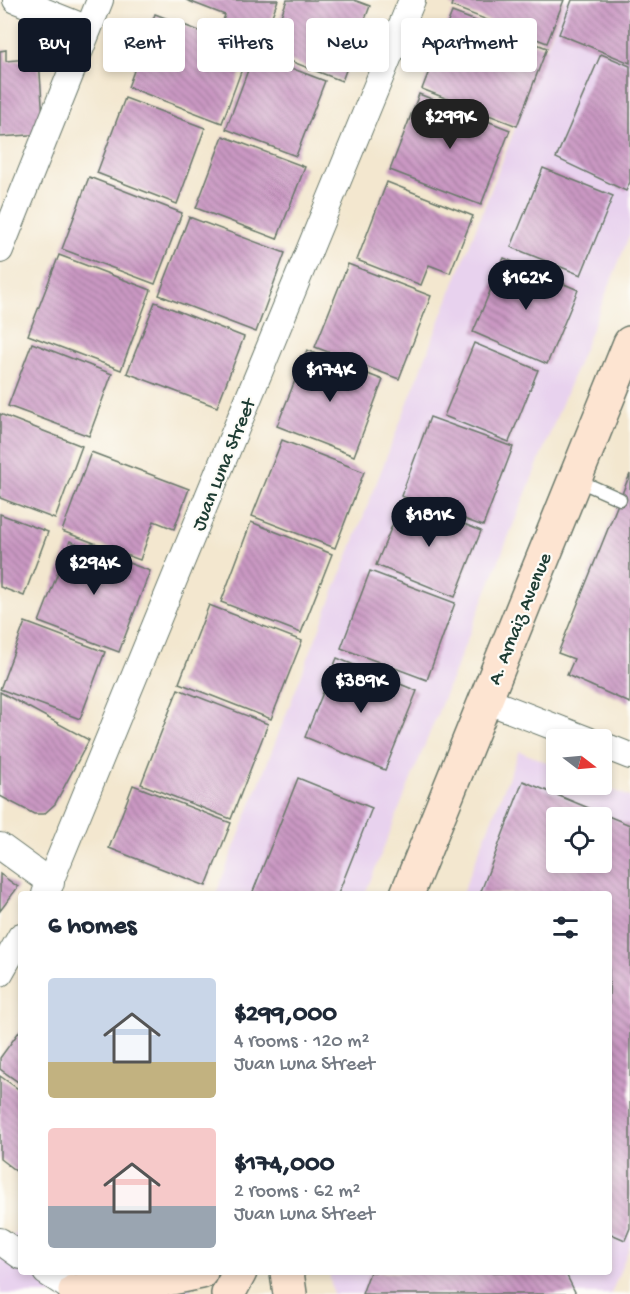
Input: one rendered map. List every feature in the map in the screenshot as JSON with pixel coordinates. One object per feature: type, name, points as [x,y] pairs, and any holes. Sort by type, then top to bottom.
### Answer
[{"type":"main road","name":"A. Arnaiz Avenue","points":[[408,891],[573,478],[630,343]]},
{"type":"main road","points":[[77,1293],[186,1275]]},
{"type":"main road","points":[[228,1294],[238,1275]]},
{"type":"main road","points":[[288,1275],[290,1294]]},
{"type":"street","points":[[16,0],[61,18]]},
{"type":"street","points":[[91,22],[100,0]]},
{"type":"street","name":"Juan Luna Street","points":[[48,889],[412,0]]},
{"type":"street","points":[[0,250],[71,72]]},
{"type":"street","points":[[485,700],[560,729]]},
{"type":"street","points":[[612,749],[630,756]]},
{"type":"street","points":[[0,846],[48,889]]},
{"type":"street","points":[[0,973],[18,941]]},
{"type":"street","points":[[0,1242],[18,1254]]},
{"type":"street","points":[[50,1275],[77,1293]]},
{"type":"lane","points":[[573,478],[620,499]]},
{"type":"shaded area","points":[[565,0],[630,0],[630,234],[366,891],[217,891]]},
{"type":"shaded area","points":[[519,751],[546,762],[546,795],[612,795],[612,790],[630,797],[630,1246],[611,1294],[333,1294],[330,1275],[612,1275],[612,891],[463,891]]},
{"type":"shaded area","points":[[18,1229],[18,1275],[199,1275],[187,1294],[0,1294],[0,1251]]},
{"type":"building","points":[[186,0],[278,0],[271,18],[224,18],[225,15]]},
{"type":"building","points":[[287,0],[354,0],[370,6],[366,18],[306,18],[306,67],[294,62],[294,18],[280,18]]},
{"type":"building","points":[[453,0],[564,0],[547,43],[537,39],[537,18],[482,18],[451,6]]},
{"type":"building","points":[[572,0],[630,0],[630,63],[559,34]]},
{"type":"building","points":[[452,12],[468,18],[450,18]]},
{"type":"building","points":[[155,14],[165,18],[154,18]]},
{"type":"building","points":[[185,25],[197,30],[197,72],[241,72],[222,123],[128,87],[134,72],[185,72]]},
{"type":"building","points":[[537,44],[547,48],[517,126],[422,89],[429,72],[537,72]]},
{"type":"building","points":[[6,50],[6,61],[18,60],[18,72],[40,72],[44,134],[0,137],[0,51]]},
{"type":"building","points":[[601,54],[630,66],[630,182],[626,191],[556,158]]},
{"type":"building","points":[[294,69],[325,81],[296,156],[226,129],[247,72],[294,72]]},
{"type":"building","points":[[319,72],[345,72],[342,81]]},
{"type":"building","points":[[419,94],[510,130],[481,205],[390,170]]},
{"type":"building","points":[[125,98],[205,128],[177,204],[97,173]]},
{"type":"building","points":[[223,136],[305,167],[277,239],[196,208]]},
{"type":"building","points":[[543,168],[613,196],[581,275],[511,247]]},
{"type":"building","points":[[89,177],[182,213],[155,284],[62,249]]},
{"type":"building","points":[[387,182],[473,216],[450,273],[429,265],[421,285],[357,260]]},
{"type":"building","points":[[189,217],[285,253],[256,332],[159,295]]},
{"type":"building","points":[[59,255],[151,290],[121,370],[28,335]]},
{"type":"building","points":[[504,258],[578,290],[547,364],[473,332]]},
{"type":"building","points":[[348,264],[431,296],[399,379],[315,347]]},
{"type":"building","points":[[155,302],[244,337],[217,407],[127,373]]},
{"type":"building","points":[[32,343],[112,374],[89,436],[8,406]]},
{"type":"building","points":[[474,343],[538,370],[509,442],[444,416]]},
{"type":"building","points":[[307,350],[383,380],[354,456],[277,426]]},
{"type":"building","points":[[0,414],[82,446],[55,519],[0,498]]},
{"type":"building","points":[[430,417],[513,447],[483,526],[401,496]]},
{"type":"building","points":[[282,440],[364,472],[335,548],[252,516]]},
{"type":"building","points":[[91,452],[189,489],[174,529],[154,521],[140,560],[62,531]]},
{"type":"building","points":[[630,474],[630,703],[567,675],[574,659],[558,653]]},
{"type":"building","points":[[403,499],[481,531],[455,597],[376,565]]},
{"type":"building","points":[[0,514],[48,532],[24,596],[0,587]]},
{"type":"building","points":[[251,522],[332,554],[301,633],[221,602]]},
{"type":"building","points":[[70,541],[150,571],[119,652],[39,622]]},
{"type":"building","points":[[370,571],[455,603],[427,680],[341,648]]},
{"type":"building","points":[[209,605],[302,641],[271,719],[179,683]]},
{"type":"building","points":[[25,622],[105,652],[80,719],[0,689]]},
{"type":"building","points":[[337,658],[417,691],[385,770],[305,737]]},
{"type":"building","points":[[178,689],[268,724],[231,819],[141,784]]},
{"type":"building","points":[[0,692],[89,740],[55,804],[44,814],[34,814],[0,796]]},
{"type":"building","points":[[298,778],[372,808],[339,891],[253,891]]},
{"type":"building","points":[[523,781],[546,790],[546,795],[557,795],[586,807],[546,807],[546,873],[612,873],[612,818],[630,825],[630,1228],[625,1240],[612,1234],[612,891],[481,891]]},
{"type":"building","points":[[133,785],[231,823],[206,886],[109,848]]},
{"type":"building","points":[[0,874],[18,887],[0,911]]},
{"type":"building","points":[[18,1033],[18,1082],[0,1069],[0,1058]]},
{"type":"building","points":[[0,1076],[18,1089],[18,1173],[0,1159]]},
{"type":"building","points":[[369,1275],[566,1275],[576,1294],[362,1294]]}]
